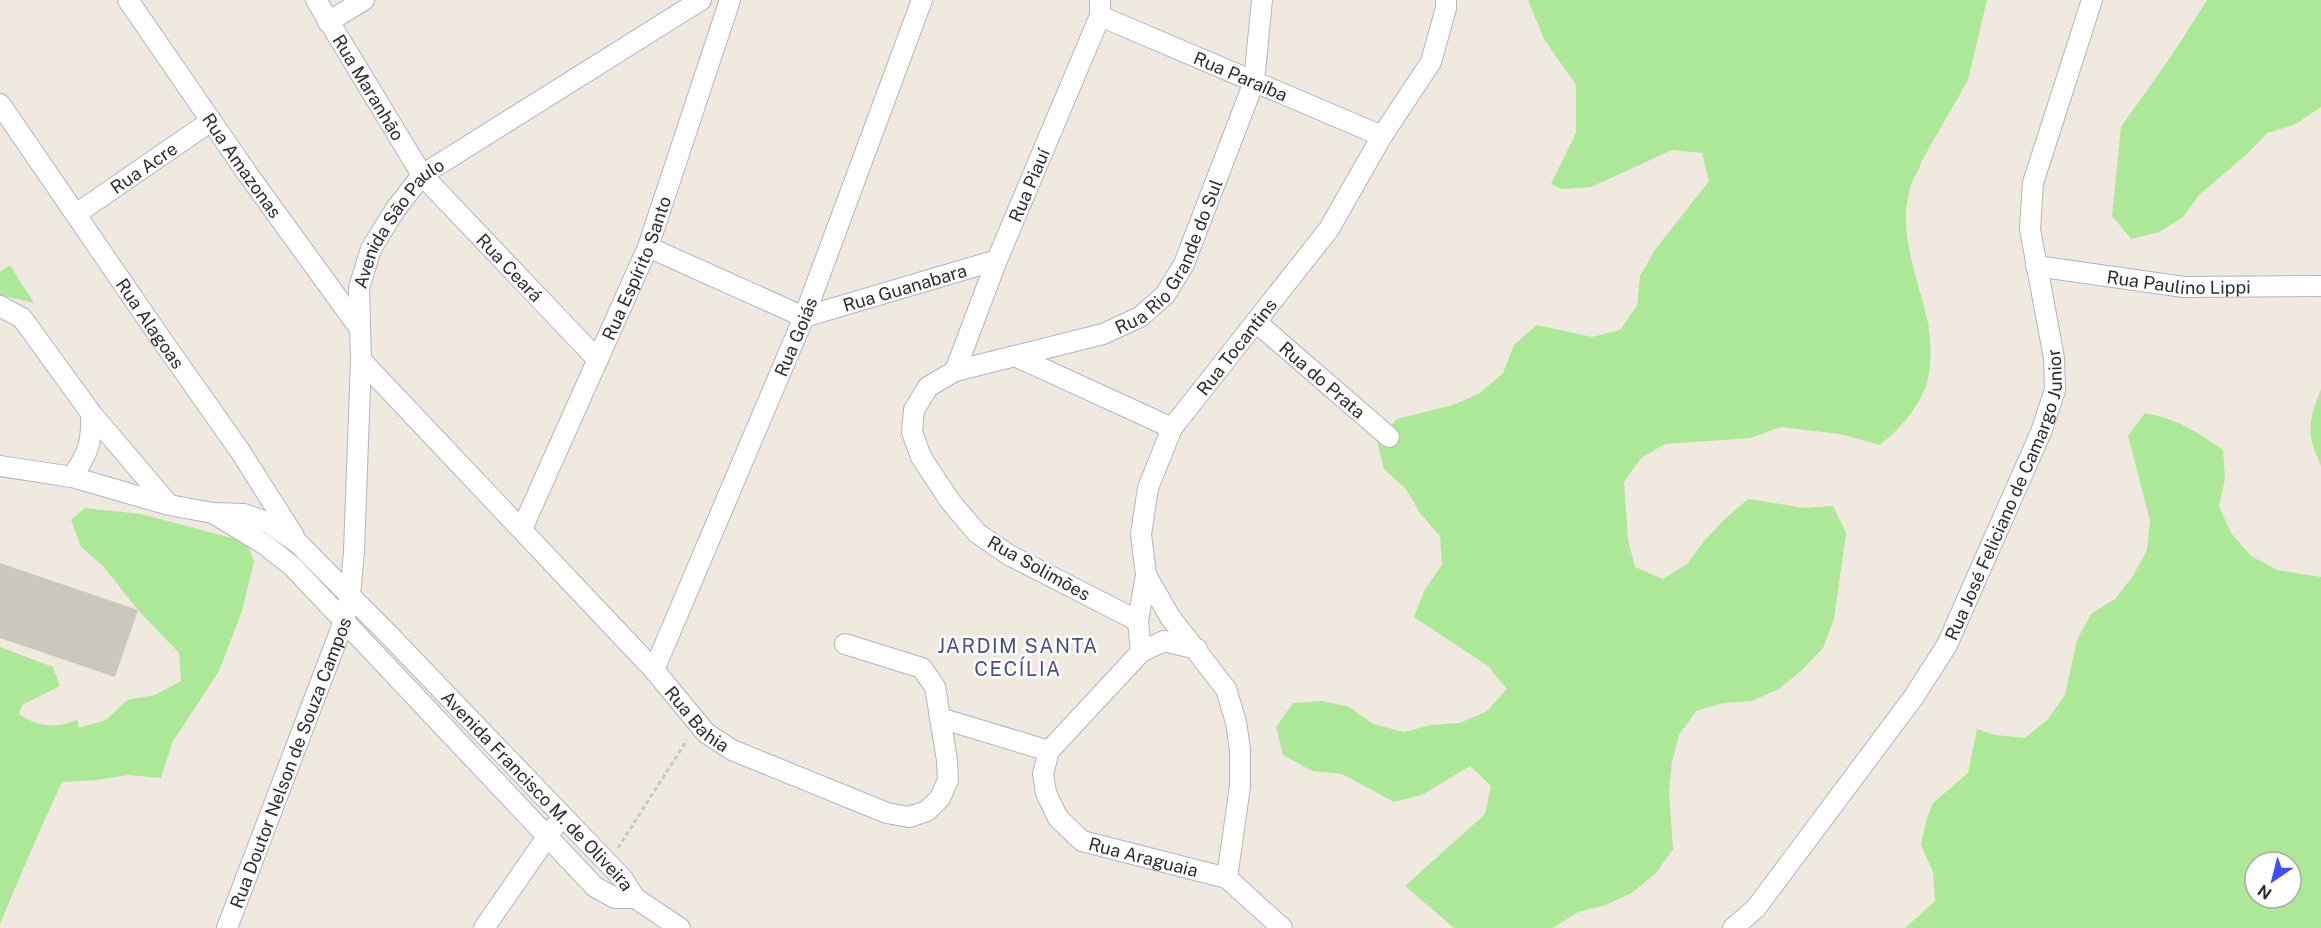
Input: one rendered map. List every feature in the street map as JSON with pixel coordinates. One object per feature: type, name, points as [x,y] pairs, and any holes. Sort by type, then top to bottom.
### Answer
[{"type":"street","name":"Rua Amazonas","points":[[128,0],[211,121],[360,329]]},
{"type":"street","name":"Rua Maranhão","points":[[316,0],[422,176]]},
{"type":"street","points":[[328,22],[364,0]]},
{"type":"street","name":"Avenida São Paulo","points":[[350,595],[354,551],[361,360],[359,288],[371,249],[395,210],[422,176],[701,0]]},
{"type":"street","name":"Rua Espírito Santo","points":[[522,529],[648,247],[730,0]]},
{"type":"street","name":"Rua Goiás","points":[[654,670],[804,317],[922,0]]},
{"type":"street","name":"Rua Rio Grande do Sul","points":[[1015,356],[1103,334],[1140,317],[1165,295],[1184,264],[1254,82],[1262,0]]},
{"type":"street","name":"Rua Tocantins","points":[[1142,652],[1138,621],[1146,575],[1141,534],[1148,488],[1172,428],[1329,229],[1382,136],[1431,62],[1446,8],[1446,0]]},
{"type":"street","name":"Rua José Feliciano de Camargo Junior","points":[[1733,928],[1763,898],[1912,698],[1947,645],[2041,432],[2055,390],[2054,358],[2030,229],[2033,183],[2092,0]]},
{"type":"street","name":"Rua Paraíba","points":[[1100,8],[1254,82],[1382,136]]},
{"type":"street","name":"Rua Piauí","points":[[956,370],[997,260],[1100,8]]},
{"type":"street","name":"Rua Alagoas","points":[[0,104],[240,451],[299,544]]},
{"type":"street","name":"Rua Acre","points":[[76,214],[211,121]]},
{"type":"street","name":"Rua Ceará","points":[[422,176],[598,360]]},
{"type":"street","points":[[648,247],[804,317]]},
{"type":"street","name":"Rua Guanabara","points":[[804,317],[997,260]]},
{"type":"street","name":"Rua Paulino Lippi","points":[[2036,266],[2184,287],[2321,286]]},
{"type":"street","points":[[0,306],[22,318],[91,413],[169,505]]},
{"type":"street","name":"Rua do Prata","points":[[1256,322],[1389,437]]},
{"type":"street","points":[[1015,356],[1172,428]]},
{"type":"street","name":"Rua Solimões","points":[[1015,356],[956,370],[928,387],[914,410],[912,432],[921,457],[950,501],[977,533],[1009,555],[1138,621]]},
{"type":"street","name":"Rua Bahia","points":[[361,360],[654,670],[706,733],[732,750],[887,813],[909,817],[927,811],[940,798],[948,780],[935,687],[922,668],[845,644]]},
{"type":"street","points":[[72,477],[92,440],[91,413]]},
{"type":"street","name":"Avenida Francisco M. de Oliveira","points":[[0,466],[72,477],[169,505],[213,513],[244,514],[269,523],[299,544],[350,595],[623,879],[635,898]]},
{"type":"street","name":"Avenida Francisco M. de Oliveira","points":[[213,513],[264,544],[293,567],[595,887],[615,898],[635,898]]},
{"type":"street","points":[[285,562],[299,544]]},
{"type":"street","name":"Rua Tocantins","points":[[1146,575],[1170,617],[1226,689],[1236,722],[1240,750],[1240,786],[1227,878]]},
{"type":"street","name":"Rua Doutor Nelson de Souza Campos","points":[[227,928],[344,621],[350,595]]},
{"type":"street","points":[[940,718],[1049,752],[1142,652],[1164,641],[1197,650]]},
{"type":"street","name":"Rua Araguaia","points":[[1049,752],[1043,774],[1046,793],[1058,818],[1082,840],[1227,878]]},
{"type":"street","points":[[484,928],[546,836],[563,817]]},
{"type":"street","points":[[1227,878],[1282,928]]},
{"type":"street","points":[[635,898],[675,927]]},
{"type":"path","points":[[607,864],[698,723]]},
{"type":"green space","points":[[1528,0],[1987,0],[1968,80],[1921,162],[1908,199],[1907,239],[1928,323],[1930,369],[1919,401],[1908,417],[1880,445],[1840,434],[1781,427],[1751,438],[1665,444],[1641,458],[1624,482],[1628,540],[1635,567],[1663,579],[1687,564],[1705,540],[1748,499],[1805,508],[1833,506],[1846,533],[1834,619],[1823,648],[1779,689],[1752,701],[1723,703],[1696,711],[1679,735],[1672,762],[1669,792],[1673,849],[1656,873],[1633,892],[1606,905],[1578,912],[1553,928],[1454,928],[1405,886],[1485,814],[1491,786],[1470,766],[1422,795],[1394,802],[1342,774],[1312,771],[1283,755],[1276,727],[1293,703],[1322,701],[1349,707],[1373,724],[1404,732],[1431,725],[1460,723],[1487,711],[1507,689],[1488,666],[1414,617],[1425,589],[1442,565],[1440,536],[1420,513],[1406,489],[1384,469],[1377,441],[1397,419],[1453,405],[1480,393],[1503,373],[1514,345],[1537,325],[1592,337],[1620,330],[1637,306],[1640,276],[1655,250],[1709,181],[1702,153],[1672,150],[1591,187],[1562,189],[1551,184],[1576,133],[1576,85],[1544,39]]},
{"type":"green space","points":[[2207,0],[2321,0],[2321,107],[2294,125],[2267,133],[2247,154],[2200,194],[2183,217],[2159,232],[2131,239],[2112,216],[2121,127],[2172,55]]},
{"type":"green space","points":[[10,265],[34,303],[0,295],[0,272]]},
{"type":"green space","points":[[2321,389],[2321,466],[2313,445],[2310,428],[2313,410]]},
{"type":"green space","points":[[2145,413],[2186,427],[2223,450],[2225,479],[2219,506],[2231,533],[2251,556],[2277,570],[2321,577],[2321,928],[1905,928],[1935,901],[1933,872],[1921,845],[1927,818],[1933,803],[1968,773],[1977,729],[1995,735],[2025,738],[2048,719],[2065,695],[2077,640],[2091,614],[2115,599],[2133,576],[2147,550],[2150,520],[2128,436]]},
{"type":"green space","points":[[85,508],[141,514],[247,542],[254,562],[242,611],[219,671],[172,743],[161,778],[128,775],[62,782],[0,924],[0,647],[53,667],[60,686],[22,705],[19,714],[40,724],[63,725],[77,719],[79,728],[106,720],[127,700],[155,695],[181,681],[179,653],[138,610],[103,566],[81,547],[71,520]]},
{"type":"building","points":[[0,563],[138,610],[115,677],[0,638]]},
{"type":"district","name":"JARDIM SANTA CECÍLIA","points":[[1018,658]]}]
